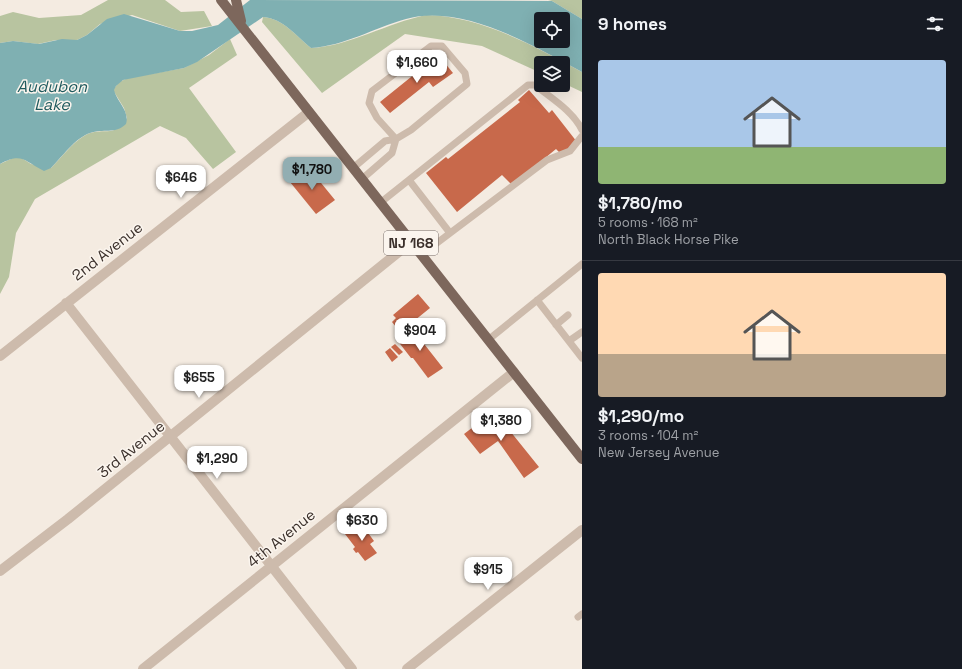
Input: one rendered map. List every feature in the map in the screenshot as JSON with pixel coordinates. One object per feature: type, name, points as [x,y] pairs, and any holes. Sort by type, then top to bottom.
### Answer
[{"type":"main road","name":"NJ 168","points":[[221,0],[233,4],[243,27],[255,43],[582,459]]},
{"type":"street","name":"2nd Avenue","points":[[0,356],[309,112]]},
{"type":"street","name":"3rd Avenue","points":[[0,571],[68,519],[411,242]]},
{"type":"street","points":[[66,303],[352,669]]},
{"type":"street","name":"4th Avenue","points":[[143,669],[514,372]]},
{"type":"street","points":[[407,669],[582,530]]},
{"type":"lane","points":[[353,168],[385,141],[396,139],[411,130],[468,84],[465,73],[442,46],[430,46],[372,91],[369,103],[377,118],[396,139]]},
{"type":"lane","points":[[380,203],[528,85],[535,84],[568,113],[579,124],[582,130]]},
{"type":"lane","points":[[421,255],[547,160],[570,151],[582,136]]},
{"type":"lane","points":[[362,179],[392,153],[396,139]]},
{"type":"lane","points":[[409,180],[450,233]]},
{"type":"lane","points":[[488,340],[582,265]]},
{"type":"lane","points":[[537,300],[582,358]]},
{"type":"lane","points":[[556,325],[568,315]]},
{"type":"lane","points":[[569,341],[582,332]]},
{"type":"green space","points":[[108,0],[165,0],[181,12],[204,11],[212,26],[180,31],[132,15],[100,24],[87,35],[77,40],[56,40],[38,44],[13,41],[0,43],[0,16],[13,12],[39,18],[81,15]]},
{"type":"green space","points":[[548,0],[582,0],[582,19],[552,1]]},
{"type":"green space","points":[[426,15],[467,21],[507,34],[552,56],[534,56],[534,70],[482,46],[405,34],[322,93],[262,22],[263,17],[270,18],[283,24],[311,48],[354,39]]},
{"type":"green space","points":[[230,39],[237,55],[189,88],[236,152],[213,169],[186,138],[160,126],[35,199],[16,233],[9,277],[0,294],[0,164],[13,158],[20,157],[31,164],[51,168],[84,136],[90,133],[118,129],[122,125],[127,118],[124,108],[113,90],[119,82],[128,78],[184,68],[209,55]]},
{"type":"green space","points":[[570,66],[582,72],[582,92],[570,86]]},
{"type":"water","name":"Audubon Lake","points":[[250,0],[552,1],[582,19],[582,72],[570,65],[570,56],[553,56],[538,48],[570,48],[570,12],[534,12],[534,46],[497,30],[474,22],[450,17],[428,16],[406,19],[335,44],[311,48],[283,24],[270,18],[263,17],[197,62],[184,68],[123,80],[114,90],[125,111],[127,119],[126,124],[118,129],[84,135],[69,148],[51,168],[44,171],[23,159],[18,158],[7,160],[0,164],[0,43],[13,41],[39,44],[62,39],[77,40],[87,35],[107,19],[124,14],[180,31],[192,31],[218,25]]},
{"type":"building","points":[[440,57],[453,73],[433,87],[429,82],[390,113],[380,102],[416,73],[417,75],[421,73]]},
{"type":"building","points":[[529,90],[549,113],[552,110],[577,142],[561,154],[556,149],[512,185],[502,175],[457,212],[426,173],[446,157],[448,159],[520,102],[518,100]]},
{"type":"building","points":[[308,167],[335,200],[316,214],[290,182]]},
{"type":"building","points":[[418,294],[430,308],[404,329],[400,324],[396,327],[392,322],[396,318],[393,315]]},
{"type":"building","points":[[415,326],[424,339],[421,340],[443,368],[428,378],[397,340]]},
{"type":"building","points":[[395,344],[403,352],[399,355],[391,347]]},
{"type":"building","points":[[390,348],[398,357],[392,362],[385,352]]},
{"type":"building","points":[[494,411],[539,467],[524,478],[498,441],[480,454],[464,434]]},
{"type":"building","points":[[360,522],[374,541],[370,544],[377,553],[365,561],[358,552],[356,553],[353,549],[355,547],[345,534]]}]
